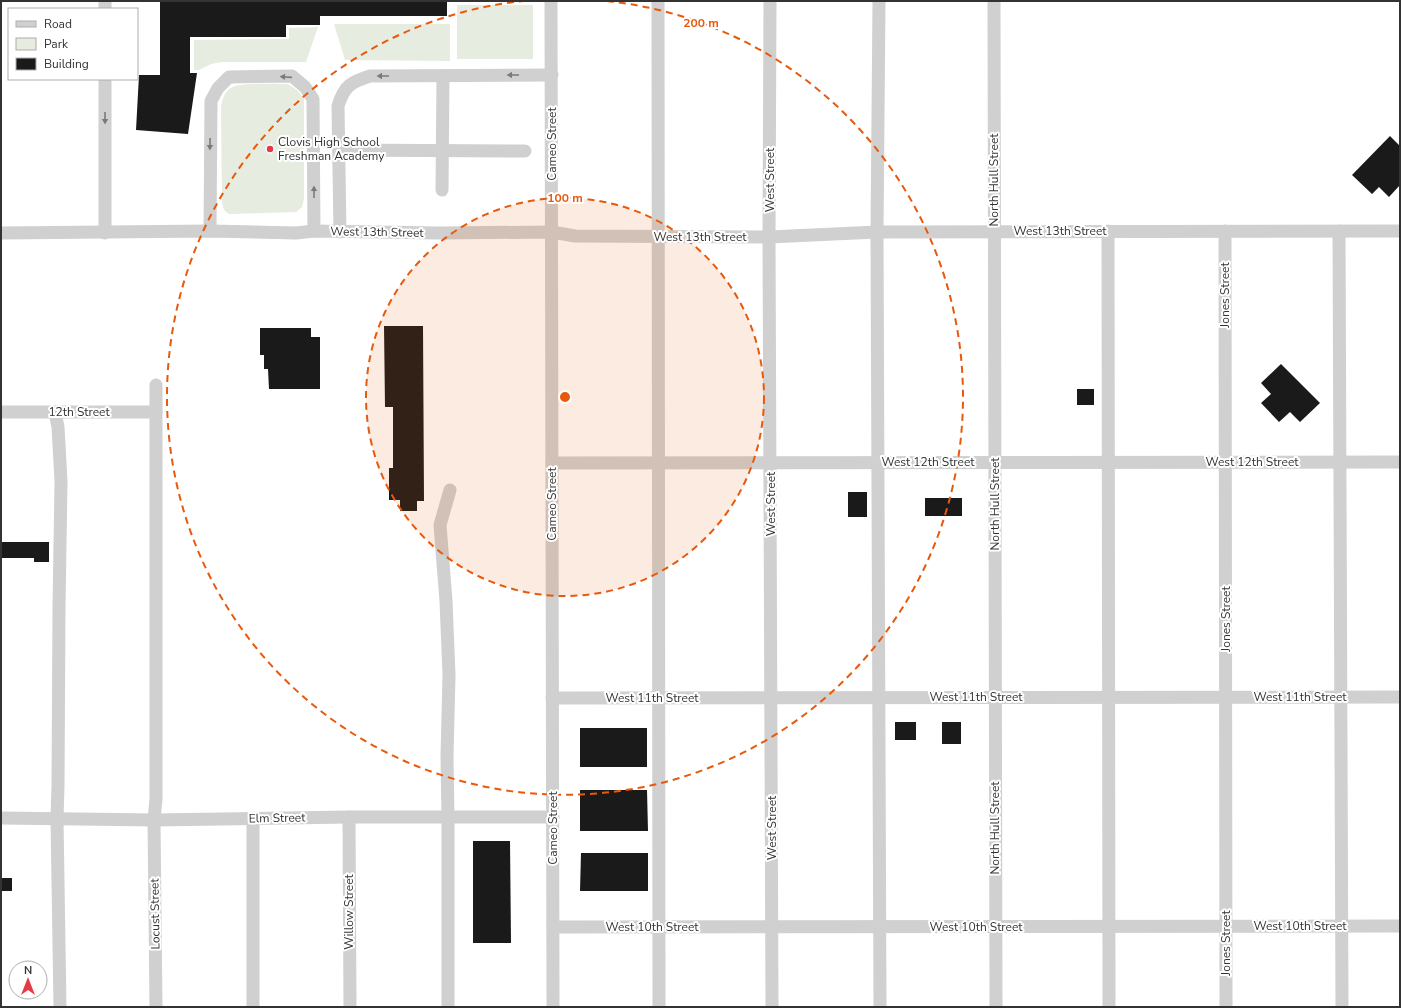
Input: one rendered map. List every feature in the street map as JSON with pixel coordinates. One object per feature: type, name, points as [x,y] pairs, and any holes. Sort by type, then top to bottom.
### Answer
[{"type":"street","name":"Cameo Street","points":[[551,1],[553,1007]]},
{"type":"street","points":[[658,1],[657,237],[659,463],[659,1007]]},
{"type":"street","name":"West Street","points":[[770,1],[772,1007]]},
{"type":"street","points":[[879,1],[877,232],[880,1007]]},
{"type":"street","name":"North Hull Street","points":[[994,1],[996,1007]]},
{"type":"street","points":[[340,232],[338,106],[344,90],[350,84],[370,76],[552,75]]},
{"type":"street","points":[[210,231],[211,101],[218,88],[229,78],[292,76],[305,87],[313,99],[314,231]]},
{"type":"street","points":[[442,190],[443,76]]},
{"type":"street","points":[[104,233],[105,80]]},
{"type":"street","points":[[339,150],[526,151]]},
{"type":"street","name":"West 13th Street","points":[[1,233],[210,231],[552,232],[575,236],[770,237],[877,232],[1400,231]]},
{"type":"street","points":[[1108,231],[1109,1007]]},
{"type":"street","name":"Jones Street","points":[[1225,231],[1226,1007]]},
{"type":"street","points":[[1339,231],[1342,1007]]},
{"type":"street","name":"Locust Street","points":[[156,385],[156,799],[154,820],[156,1007]]},
{"type":"street","name":"12th Street","points":[[1,412],[156,412]]},
{"type":"street","points":[[55,412],[58,427],[61,481],[57,819],[60,1007]]},
{"type":"street","name":"West 12th Street","points":[[552,463],[1400,462]]},
{"type":"street","points":[[448,1007],[447,757],[449,675],[446,601],[440,525],[450,490]]},
{"type":"street","name":"West 11th Street","points":[[552,698],[1400,697]]},
{"type":"street","name":"Elm Street","points":[[1,818],[154,820],[348,817],[552,817]]},
{"type":"street","name":"Willow Street","points":[[348,817],[350,1007]]},
{"type":"street","points":[[253,819],[253,1007]]},
{"type":"street","name":"West 10th Street","points":[[553,927],[1400,926]]},
{"type":"green space","points":[[457,5],[533,5],[533,59],[457,59]]},
{"type":"green space","points":[[334,24],[450,24],[450,61],[345,60]]},
{"type":"green space","points":[[318,27],[306,62],[221,62],[211,64],[199,70],[194,70],[194,40],[289,39],[289,28]]},
{"type":"green space","points":[[250,84],[288,84],[298,91],[304,99],[304,199],[302,207],[296,212],[229,214],[224,210],[222,203],[221,107],[224,97],[231,88],[235,86]]},
{"type":"building","points":[[447,1],[447,16],[320,16],[320,25],[286,25],[286,37],[190,37],[190,73],[197,73],[188,134],[136,130],[139,75],[160,75],[160,2]]},
{"type":"building","points":[[1390,136],[1400,146],[1400,185],[1389,197],[1379,187],[1372,194],[1352,175]]},
{"type":"building","points":[[384,326],[423,326],[424,501],[417,501],[417,511],[400,511],[400,500],[389,500],[389,468],[393,468],[393,407],[385,407]]},
{"type":"building","points":[[260,328],[311,328],[311,337],[320,337],[320,389],[269,389],[268,369],[264,369],[264,355],[260,355]]},
{"type":"building","points":[[1281,364],[1320,403],[1300,422],[1290,412],[1279,422],[1261,403],[1271,394],[1261,383]]},
{"type":"building","points":[[1077,389],[1094,389],[1094,405],[1077,405]]},
{"type":"building","points":[[848,492],[867,492],[867,517],[848,517]]},
{"type":"building","points":[[925,498],[962,498],[962,516],[925,516]]},
{"type":"building","points":[[1,542],[49,542],[49,562],[34,562],[34,558],[1,558]]},
{"type":"building","points":[[895,722],[916,722],[916,740],[895,740]]},
{"type":"building","points":[[942,722],[961,722],[961,744],[942,744]]},
{"type":"building","points":[[580,728],[647,728],[647,767],[580,767]]},
{"type":"building","points":[[580,790],[647,790],[648,831],[580,831]]},
{"type":"building","points":[[473,841],[510,841],[511,943],[473,943]]},
{"type":"building","points":[[581,853],[648,853],[648,891],[580,891]]},
{"type":"building","points":[[1,878],[12,878],[12,891],[1,891]]},
{"type":"place","name":"Clovis High School Freshman Academy","points":[[270,149]]}]
